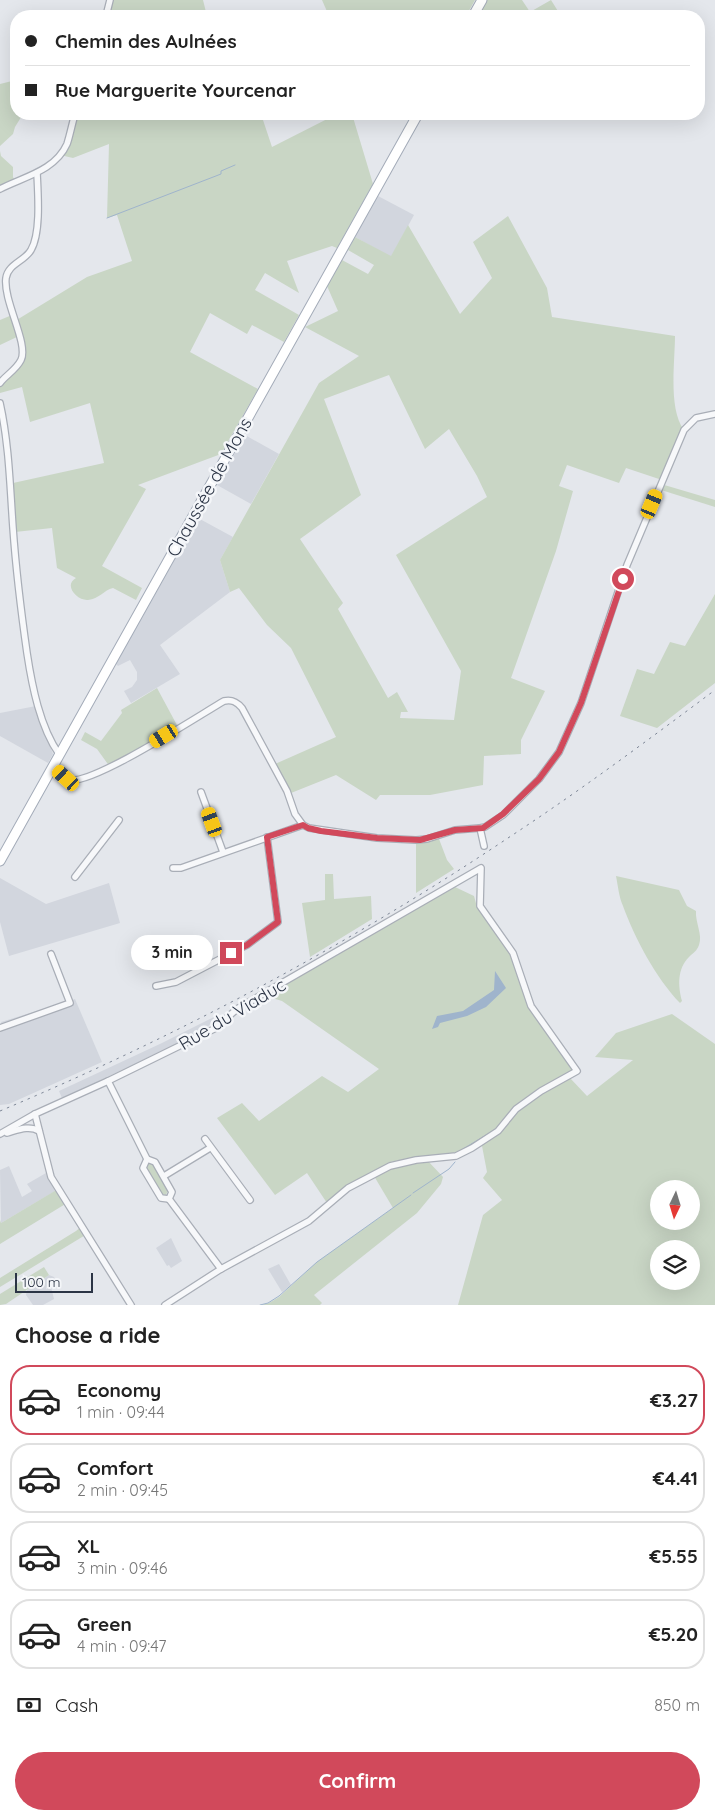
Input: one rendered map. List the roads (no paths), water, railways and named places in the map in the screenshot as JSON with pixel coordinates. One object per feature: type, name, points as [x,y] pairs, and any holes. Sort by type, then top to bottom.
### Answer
[{"type":"main road","name":"Chaussée de Mons","points":[[0,861],[415,120]]},
{"type":"street","points":[[0,189],[25,177],[37,174],[56,160],[64,149],[73,120]]},
{"type":"street","points":[[0,383],[17,367],[22,357],[22,346],[6,292],[6,280],[8,272],[29,253],[35,243],[37,174]]},
{"type":"street","points":[[0,403],[9,461],[19,600],[32,683],[44,722],[54,747],[59,754]]},
{"type":"street","points":[[53,766],[69,780],[78,780],[120,763],[224,701],[233,700],[242,708],[287,791],[295,814],[303,825],[314,830],[377,838],[416,840],[428,839],[455,830],[485,827],[514,805],[543,775],[559,752],[581,703],[636,542],[684,430],[696,418],[715,414]]},
{"type":"street","points":[[201,792],[223,852]]},
{"type":"street","points":[[75,877],[119,820]]},
{"type":"street","points":[[173,868],[181,868],[303,825]]},
{"type":"street","points":[[480,828],[484,846]]},
{"type":"street","points":[[156,986],[176,982],[247,945],[278,922],[267,837]]},
{"type":"street","name":"Rue du Viaduc","points":[[0,1135],[35,1114],[108,1081],[214,1029],[237,1009],[356,942],[480,868],[480,906],[513,953],[531,1006],[577,1071],[542,1091],[516,1109],[498,1131],[472,1148],[456,1156],[416,1160],[390,1166],[348,1188],[309,1221],[221,1269]]},
{"type":"street","points":[[0,1028],[70,1003],[51,954]]},
{"type":"street","points":[[108,1081],[147,1159],[155,1162],[164,1176],[172,1192],[169,1199]]},
{"type":"street","points":[[35,1114],[50,1177],[131,1305]]},
{"type":"street","points":[[0,1135],[27,1128],[34,1128],[39,1131]]},
{"type":"street","points":[[205,1139],[250,1200]]},
{"type":"street","points":[[164,1176],[210,1148]]},
{"type":"street","points":[[147,1159],[143,1168],[161,1198],[169,1199],[221,1269],[165,1305]]},
{"type":"water","points":[[495,971],[506,988],[486,1007],[467,1016],[440,1023],[438,1027],[432,1029],[437,1016],[463,1011],[494,990]]},
{"type":"waterway","points":[[107,218],[221,174],[221,171],[235,165]]},
{"type":"waterway","points":[[458,1152],[496,1129],[515,1106],[521,1102]]},
{"type":"waterway","points":[[413,1193],[449,1169],[455,1162]]},
{"type":"waterway","points":[[260,1305],[268,1303],[279,1296],[317,1262],[411,1195]]},
{"type":"railway","points":[[0,1111],[132,1052],[197,1020],[262,986],[388,914],[537,819],[715,690]]}]
